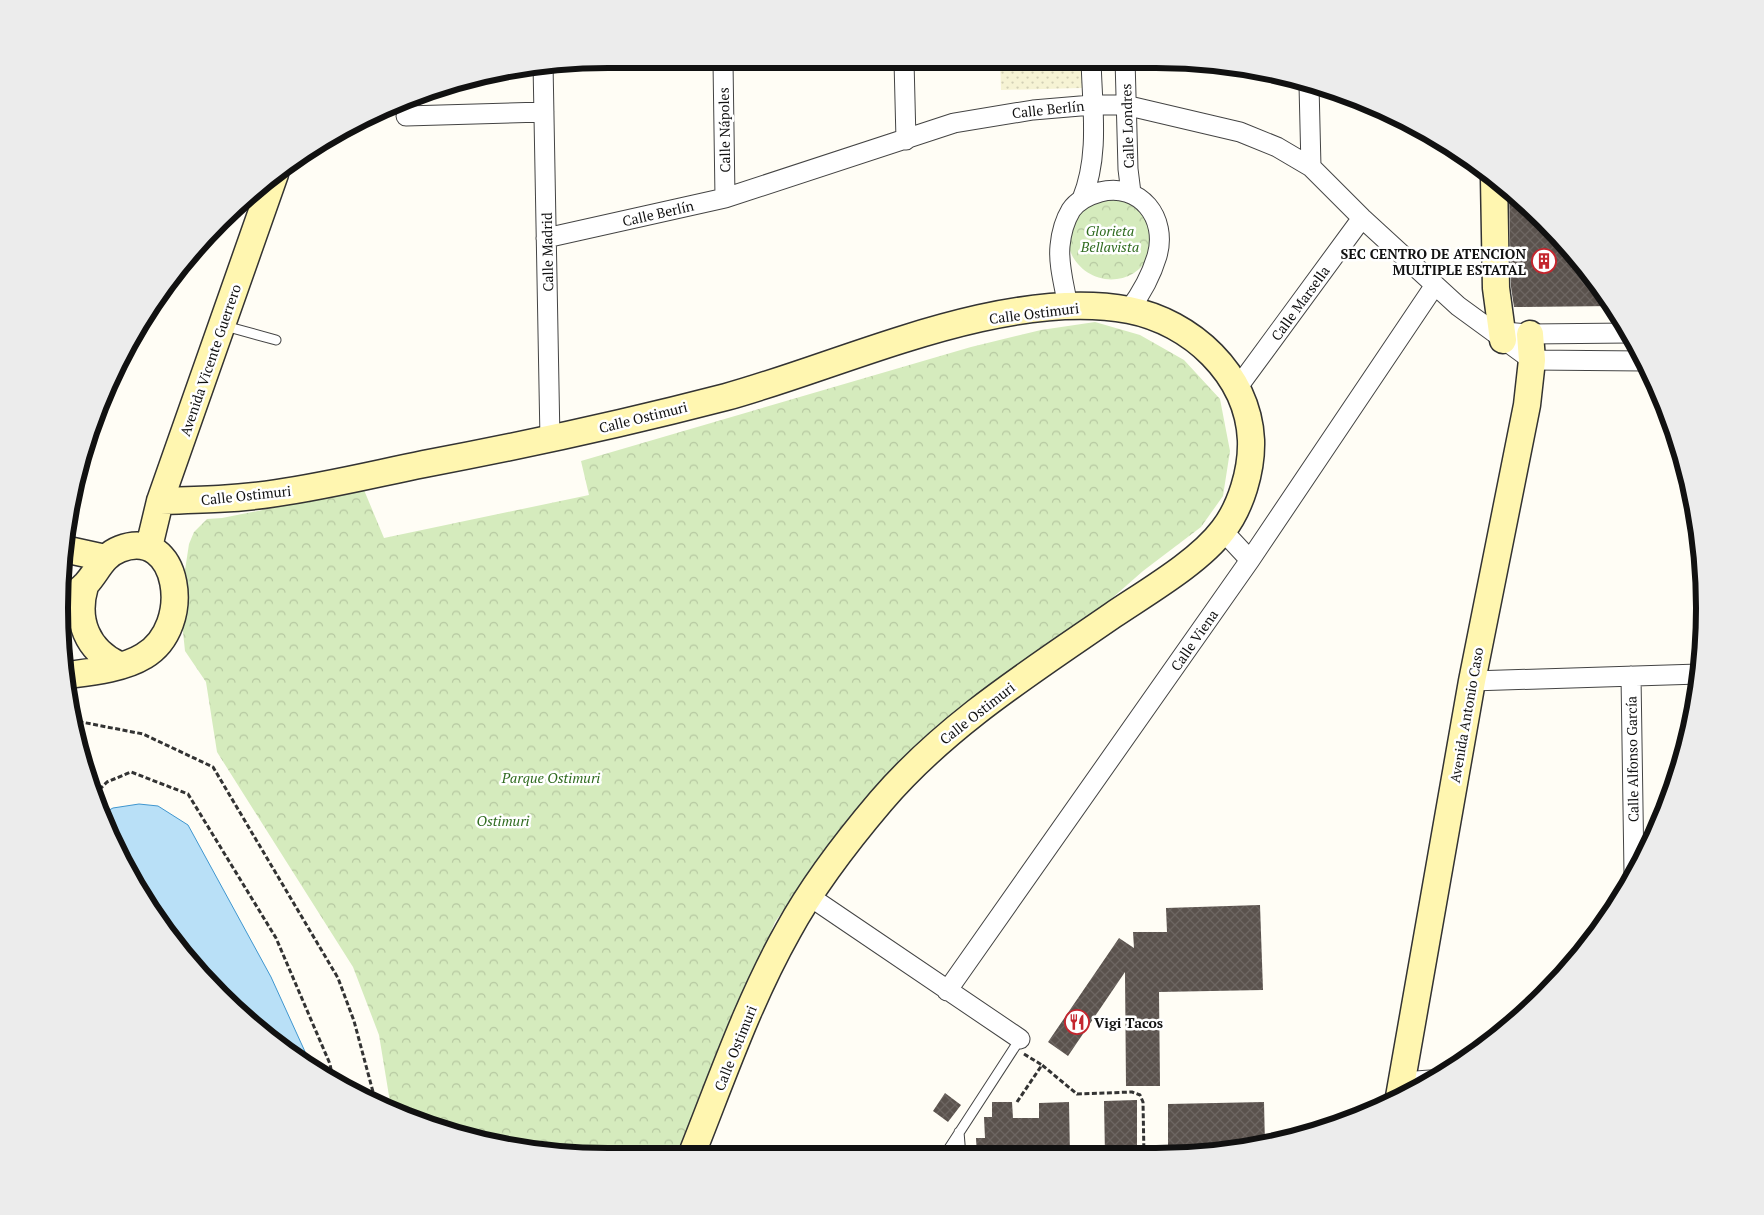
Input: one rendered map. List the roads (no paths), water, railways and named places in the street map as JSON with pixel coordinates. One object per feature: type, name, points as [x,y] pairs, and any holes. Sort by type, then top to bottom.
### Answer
[{"type":"street","name":"Calle Nápoles","points":[[723,68],[725,198]]},
{"type":"street","points":[[904,68],[906,140]]},
{"type":"street","points":[[1068,307],[1060,248],[1064,229],[1072,209],[1082,199],[1090,180],[1093,161],[1091,68]]},
{"type":"street","name":"Calle Londres","points":[[1124,68],[1131,193]]},
{"type":"street","name":"Calle Madrid","points":[[542,72],[550,440]]},
{"type":"street","points":[[1309,90],[1311,167]]},
{"type":"street","name":"Calle Berlín","points":[[546,238],[725,198],[954,123],[988,116],[1092,105],[1126,105],[1240,132],[1277,147],[1311,167],[1362,218],[1458,306],[1499,334],[1532,360]]},
{"type":"street","points":[[406,116],[544,112]]},
{"type":"street","name":"Avenida Vicente Guerrero","points":[[149,547],[160,501],[271,186]]},
{"type":"street","points":[[1494,187],[1499,334],[1621,333]]},
{"type":"street","points":[[1082,199],[1113,190],[1131,193],[1141,198],[1153,213],[1160,234],[1159,245],[1150,276],[1129,310]]},
{"type":"street","name":"Calle Marsella","points":[[1238,388],[1362,218]]},
{"type":"street","name":"Calle Viena","points":[[948,990],[1250,560],[1435,285]]},
{"type":"street","name":"Calle Ostimuri","points":[[160,501],[210,500],[278,493],[550,440],[729,396],[964,323],[1014,312],[1068,307],[1129,310],[1175,324],[1210,353],[1238,388],[1251,437],[1250,459],[1235,510],[1223,531],[1187,563],[1029,673],[940,742],[885,797],[809,896],[789,928],[756,996],[694,1148]]},
{"type":"street","name":"Avenida Antonio Caso","points":[[1401,1089],[1472,681],[1527,405],[1532,360],[1530,334]]},
{"type":"street","points":[[1532,360],[1637,361]]},
{"type":"street","points":[[1223,531],[1250,560]]},
{"type":"street","points":[[68,598],[85,586],[105,558],[130,546],[149,547],[166,565],[172,576],[176,602],[174,615],[166,633],[154,648],[144,656],[120,665],[72,674]]},
{"type":"street","points":[[71,551],[105,558]]},
{"type":"street","points":[[85,586],[80,609],[85,633],[99,653],[120,665]]},
{"type":"street","points":[[1472,681],[1692,674]]},
{"type":"street","name":"Calle Alfonso García","points":[[1631,676],[1634,860]]},
{"type":"street","points":[[809,896],[948,990],[1017,1043]]},
{"type":"lane","points":[[222,325],[276,340]]},
{"type":"lane","points":[[949,1148],[1017,1043]]},
{"type":"lane","points":[[960,1132],[961,1148]]},
{"type":"water","points":[[139,804],[158,806],[188,825],[271,977],[307,1056],[251,1013],[202,964],[179,936],[140,878],[123,846],[108,811],[113,808]]},
{"type":"place","name":"SEC CENTRO DE ATENCION MULTIPLE ESTATAL","points":[[1544,261]]},
{"type":"place","name":"Vigi Tacos","points":[[1077,1022]]},
{"type":"park label","name":"Glorieta Bellavista","points":[[1110,238]]},
{"type":"park label","name":"Parque Ostimuri","points":[[551,777]]},
{"type":"park label","name":"Ostimuri","points":[[503,820]]}]
